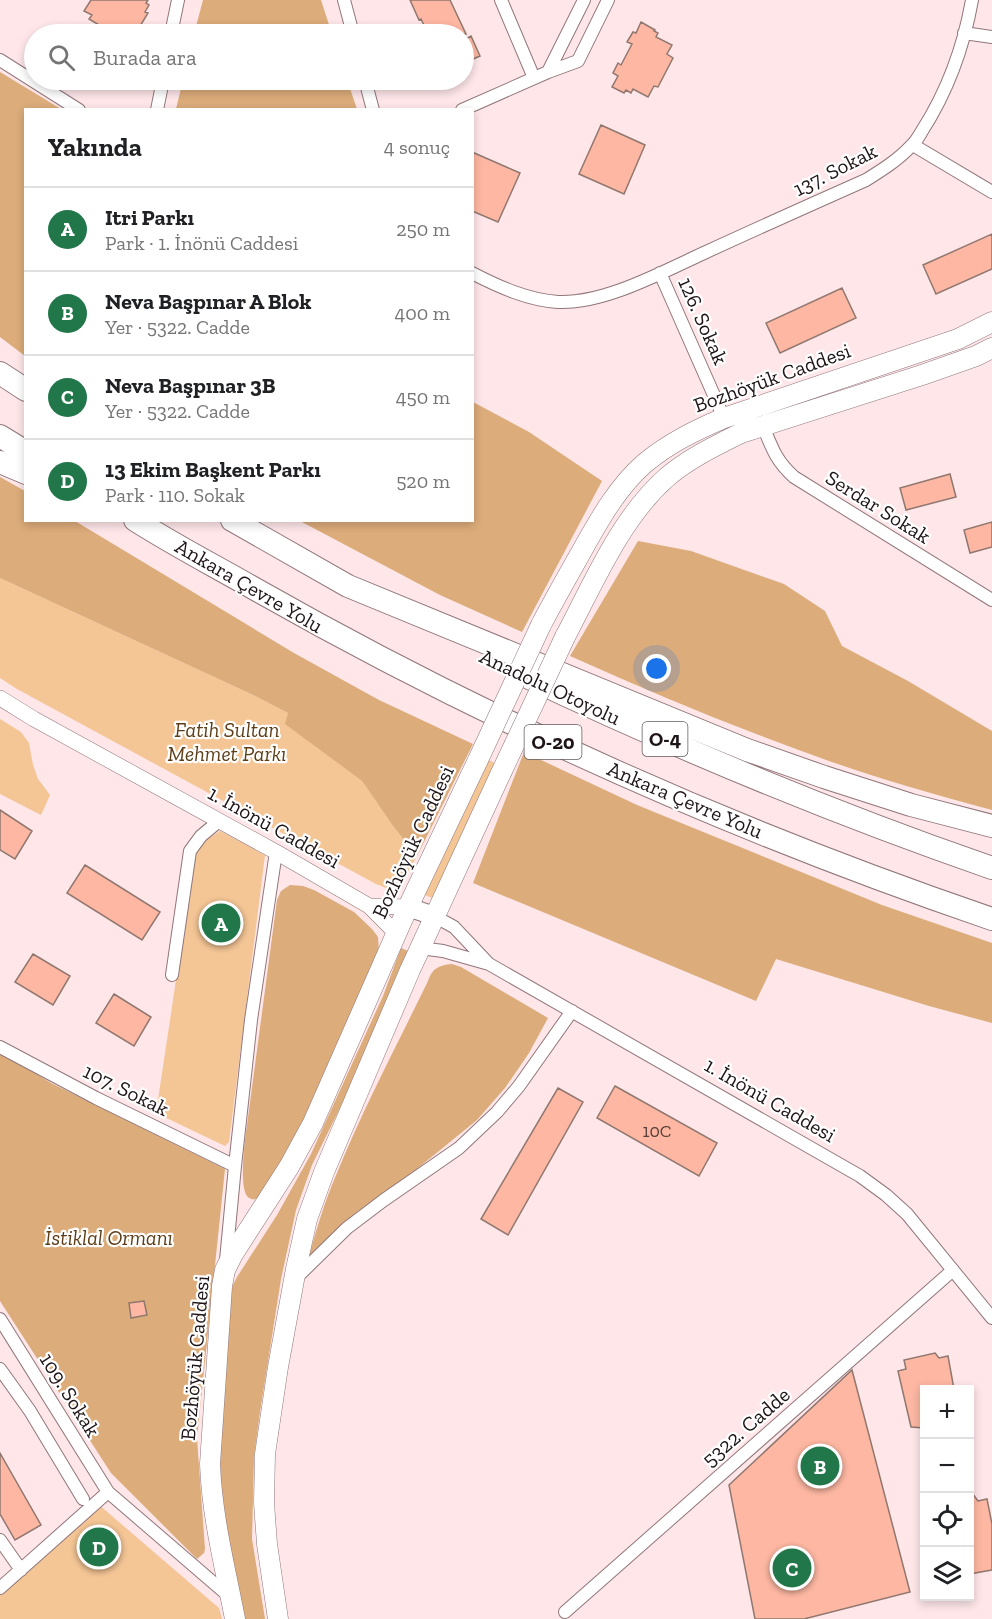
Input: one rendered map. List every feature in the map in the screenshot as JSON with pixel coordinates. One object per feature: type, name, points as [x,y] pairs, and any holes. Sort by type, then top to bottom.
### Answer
[{"type":"highway","points":[[0,367],[23,388]]},
{"type":"highway","points":[[0,373],[23,388]]},
{"type":"highway","points":[[0,436],[24,451]]},
{"type":"highway","points":[[0,462],[24,472]]},
{"type":"highway","points":[[236,522],[348,586],[747,750],[911,805],[992,826]]},
{"type":"highway","name":"Ankara Çevre Yolu","points":[[137,523],[331,632],[492,714],[707,811],[992,920]]},
{"type":"highway","name":"Anadolu Otoyolu","points":[[348,586],[481,655],[612,717],[823,806],[992,868]]},
{"type":"main road","name":"Bozhöyük Caddesi","points":[[235,1619],[215,1522],[210,1464],[225,1270],[289,1167],[313,1123],[408,907],[541,625],[603,514],[632,476],[645,464],[697,429],[958,339],[992,322]]},
{"type":"main road","name":"Bozhöyük Caddesi","points":[[278,1619],[267,1544],[264,1503],[265,1454],[278,1368],[307,1219],[324,1172],[434,916],[565,637],[622,531],[647,497],[666,478],[699,454],[741,433],[921,375],[992,348]]},
{"type":"main road","points":[[408,907],[434,916]]},
{"type":"main road","points":[[397,934],[420,948]]},
{"type":"street","points":[[173,24],[178,0]]},
{"type":"street","points":[[344,0],[351,24]]},
{"type":"street","points":[[501,0],[534,78]]},
{"type":"street","points":[[548,72],[584,0]]},
{"type":"street","points":[[466,108],[548,72],[578,62],[608,0]]},
{"type":"street","name":"137. Sokak","points":[[474,274],[525,296],[559,302],[593,298],[609,294],[660,273],[866,180],[890,165],[913,145],[930,119],[944,91],[964,33],[972,0]]},
{"type":"street","points":[[964,33],[992,37]]},
{"type":"street","points":[[0,60],[24,75]]},
{"type":"street","points":[[47,90],[76,108]]},
{"type":"street","points":[[158,108],[161,90]]},
{"type":"street","points":[[368,90],[372,108]]},
{"type":"street","points":[[913,145],[992,192]]},
{"type":"street","name":"126. Sokak","points":[[660,273],[724,418]]},
{"type":"street","name":"Serdar Sokak","points":[[763,426],[775,455],[794,477],[992,600]]},
{"type":"street","name":"1. İnönü Caddesi","points":[[0,698],[369,906],[397,934]]},
{"type":"street","points":[[172,975],[190,850],[201,836],[219,821]]},
{"type":"street","points":[[225,1270],[251,1020],[276,852]]},
{"type":"street","name":"1. İnönü Caddesi","points":[[369,906],[408,907]]},
{"type":"street","points":[[434,916],[454,927],[489,964]]},
{"type":"street","points":[[420,948],[443,951],[489,964]]},
{"type":"street","name":"1. İnönü Caddesi","points":[[489,964],[860,1176],[907,1214],[992,1318]]},
{"type":"street","points":[[294,1280],[347,1228],[459,1148],[497,1112],[572,1011]]},
{"type":"street","name":"107. Sokak","points":[[0,1047],[96,1098],[235,1166]]},
{"type":"street","points":[[230,1214],[234,1224],[239,1226],[253,1224]]},
{"type":"street","name":"5322. Cadde","points":[[565,1612],[953,1270]]},
{"type":"street","name":"109. Sokak","points":[[0,1319],[108,1492],[231,1598]]},
{"type":"street","points":[[0,1369],[30,1411],[83,1499]]},
{"type":"street","points":[[30,1411],[50,1400]]},
{"type":"street","points":[[0,1588],[108,1492]]},
{"type":"street","points":[[0,1540],[21,1570]]},
{"type":"green space","points":[[203,0],[321,0],[329,24],[197,24]]},
{"type":"green space","points":[[0,72],[24,87],[24,90],[30,90],[59,108],[24,108],[24,355],[0,337]]},
{"type":"green space","points":[[181,90],[350,90],[357,108],[176,108]]},
{"type":"green space","points":[[474,403],[529,432],[602,481],[522,632],[440,595],[302,522],[474,522]]},
{"type":"green space","points":[[0,477],[24,490],[24,522],[77,522],[294,653],[379,700],[473,744],[417,856],[362,781],[285,724],[288,713],[0,578]]},
{"type":"green space","points":[[638,541],[691,551],[784,584],[825,611],[842,646],[908,681],[992,731],[992,810],[890,781],[796,749],[698,711],[570,656]]},
{"type":"green space","name":"Fatih Sultan Mehmet Parkı","points":[[0,578],[288,713],[286,724],[362,781],[417,856],[405,877],[392,888],[376,884],[0,678]]},
{"type":"green space","points":[[0,719],[21,732],[29,743],[38,779],[50,795],[41,815],[0,794]]},
{"type":"green space","points":[[524,752],[637,805],[882,905],[992,943],[992,1023],[776,959],[756,1001],[473,883]]},
{"type":"green space","points":[[489,760],[496,764],[437,900],[425,895]]},
{"type":"green space","points":[[220,831],[265,855],[229,1142],[225,1146],[156,1113],[196,847]]},
{"type":"green space","points":[[290,885],[314,890],[354,912],[378,937],[379,953],[303,1130],[259,1199],[252,1199],[246,1194],[244,1188],[245,1140],[277,900],[281,891]]},
{"type":"green space","points":[[401,948],[413,953],[312,1165],[296,1210],[281,1279],[254,1457],[252,1539],[265,1619],[244,1619],[221,1498],[220,1459],[229,1301],[237,1277],[277,1215],[311,1154],[383,996]]},
{"type":"green space","points":[[452,964],[548,1018],[529,1053],[505,1088],[477,1120],[396,1186],[358,1211],[309,1256],[333,1183],[369,1100],[430,977],[436,968]]},
{"type":"green space","name":"İstiklal Ormanı","points":[[0,1051],[51,1083],[225,1169],[197,1438],[205,1549],[197,1559],[111,1473],[0,1301]]},
{"type":"green space","points":[[98,1504],[219,1608],[222,1619],[0,1619],[0,1591]]},
{"type":"building","points":[[91,0],[148,0],[146,3],[149,5],[145,12],[148,13],[141,24],[97,24],[89,19],[92,15],[84,11]]},
{"type":"building","points":[[410,0],[450,0],[461,24],[423,24],[421,19],[419,20]]},
{"type":"building","points":[[641,22],[658,33],[656,37],[672,45],[667,54],[673,58],[658,87],[654,86],[648,97],[633,89],[631,93],[626,90],[624,93],[612,87],[618,76],[613,73],[618,63],[621,65],[632,44],[627,42],[633,32],[636,33]]},
{"type":"building","points":[[474,43],[480,56],[474,59]]},
{"type":"building","points":[[601,125],[645,145],[624,194],[579,174]]},
{"type":"building","points":[[474,153],[520,173],[498,222],[474,212]]},
{"type":"building","points":[[992,234],[992,269],[936,294],[923,265]]},
{"type":"building","points":[[842,288],[856,318],[780,353],[766,323]]},
{"type":"building","points":[[950,474],[956,497],[906,510],[900,488]]},
{"type":"building","points":[[992,522],[992,547],[970,553],[964,530]]},
{"type":"building","points":[[0,810],[32,831],[15,859],[0,850]]},
{"type":"building","points":[[85,865],[160,912],[142,940],[67,893]]},
{"type":"building","points":[[33,954],[70,976],[53,1005],[15,982]]},
{"type":"building","points":[[114,994],[151,1017],[134,1046],[96,1023]]},
{"type":"building","points":[[615,1086],[717,1143],[699,1176],[597,1118]]},
{"type":"building","points":[[558,1088],[583,1102],[508,1235],[481,1219]]},
{"type":"building","points":[[144,1301],[147,1315],[131,1318],[129,1303]]},
{"type":"building","points":[[935,1353],[939,1358],[948,1356],[953,1385],[920,1385],[920,1428],[911,1427],[898,1371],[906,1369],[904,1360]]},
{"type":"building","points":[[852,1370],[910,1592],[804,1619],[755,1619],[729,1485]]},
{"type":"building","points":[[0,1453],[41,1525],[15,1540],[0,1514]]},
{"type":"building","points":[[974,1496],[978,1501],[987,1499],[992,1524],[992,1570],[974,1573]]},
{"type":"place","name":"Itri Parkı","points":[[221,923]]},
{"type":"place","name":"Neva Başpınar A Blok","points":[[820,1466]]},
{"type":"place","name":"13 Ekim Başkent Parkı","points":[[99,1547]]},
{"type":"place","name":"Neva Başpınar 3B","points":[[792,1568]]}]
